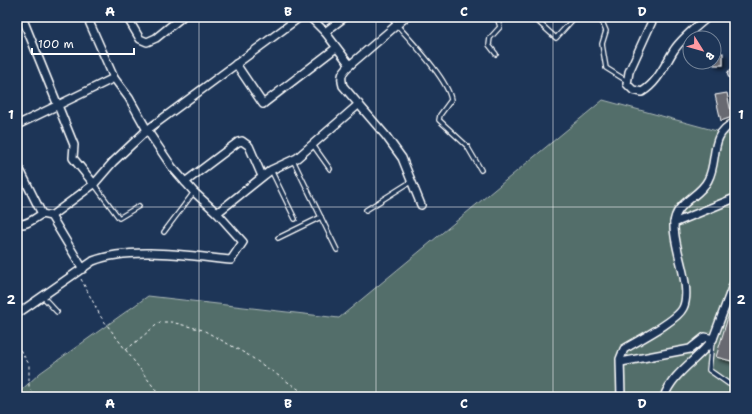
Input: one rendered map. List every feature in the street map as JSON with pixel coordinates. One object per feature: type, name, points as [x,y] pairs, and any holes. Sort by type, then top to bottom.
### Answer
[{"type":"street","points":[[22,17],[74,145],[73,158],[94,184]]},
{"type":"street","points":[[17,314],[81,271],[93,261],[104,257],[130,253],[231,260],[242,242],[217,213],[194,192],[172,168],[147,130],[129,98],[114,78],[87,17]]},
{"type":"street","points":[[127,17],[140,39],[147,42],[156,38],[182,17]]},
{"type":"street","points":[[51,216],[94,184],[122,153],[147,130],[300,17]]},
{"type":"street","points":[[310,17],[325,32],[350,65]]},
{"type":"street","points":[[325,32],[345,17]]},
{"type":"street","points":[[406,17],[350,65],[340,77],[343,86],[386,136],[402,158],[421,205]]},
{"type":"street","points":[[654,17],[629,72],[627,84],[633,90],[642,92],[651,86],[675,49],[692,30],[708,17]]},
{"type":"street","points":[[236,64],[264,104],[336,48]]},
{"type":"street","points":[[17,125],[114,78]]},
{"type":"street","points":[[217,213],[262,176],[271,170],[293,160],[313,145],[359,104]]},
{"type":"street","points":[[621,397],[621,362],[624,349],[678,315],[685,304],[686,298],[675,241],[674,223],[681,207],[709,179],[719,135],[735,122]]},
{"type":"street","points":[[185,182],[238,142],[242,141],[249,146],[262,176]]},
{"type":"street","points":[[17,164],[42,214]]},
{"type":"street","points":[[674,223],[735,198]]},
{"type":"street","points":[[17,223],[20,225],[42,214],[51,216],[81,271]]},
{"type":"street","points":[[664,397],[668,386],[676,376],[707,347],[713,339],[735,280]]},
{"type":"street","points":[[621,362],[690,349],[705,337],[713,339]]},
{"type":"lane","points":[[390,17],[423,55],[450,92],[451,100],[440,115],[439,120],[467,146],[481,170]]},
{"type":"lane","points":[[496,54],[489,45],[490,38],[500,27],[497,17]]},
{"type":"lane","points":[[533,17],[556,38],[575,17]]},
{"type":"lane","points":[[600,17],[606,31],[602,44],[606,68],[627,80]]},
{"type":"lane","points":[[313,145],[330,169]]},
{"type":"lane","points":[[293,160],[337,250]]},
{"type":"lane","points":[[271,170],[294,219]]},
{"type":"lane","points":[[366,210],[412,181]]},
{"type":"lane","points":[[94,184],[120,218],[139,206]]},
{"type":"lane","points":[[164,232],[194,192]]},
{"type":"lane","points":[[278,238],[321,217]]},
{"type":"lane","points":[[43,297],[56,312]]},
{"type":"lane","points":[[713,339],[708,361],[709,370],[729,384],[735,385]]},
{"type":"path","points":[[81,271],[101,317],[161,397]]},
{"type":"path","points":[[126,350],[160,322],[171,322],[203,330],[254,358],[310,397]]},
{"type":"path","points":[[17,345],[29,364],[29,388],[37,397]]},
{"type":"green space","points":[[603,100],[735,136],[735,397],[17,397],[17,394],[40,373],[148,296],[339,318]]},
{"type":"building","points":[[722,53],[723,53],[722,65]]},
{"type":"building","points":[[727,93],[732,117],[721,121],[715,95]]},
{"type":"building","points":[[735,297],[735,362],[716,357]]}]
